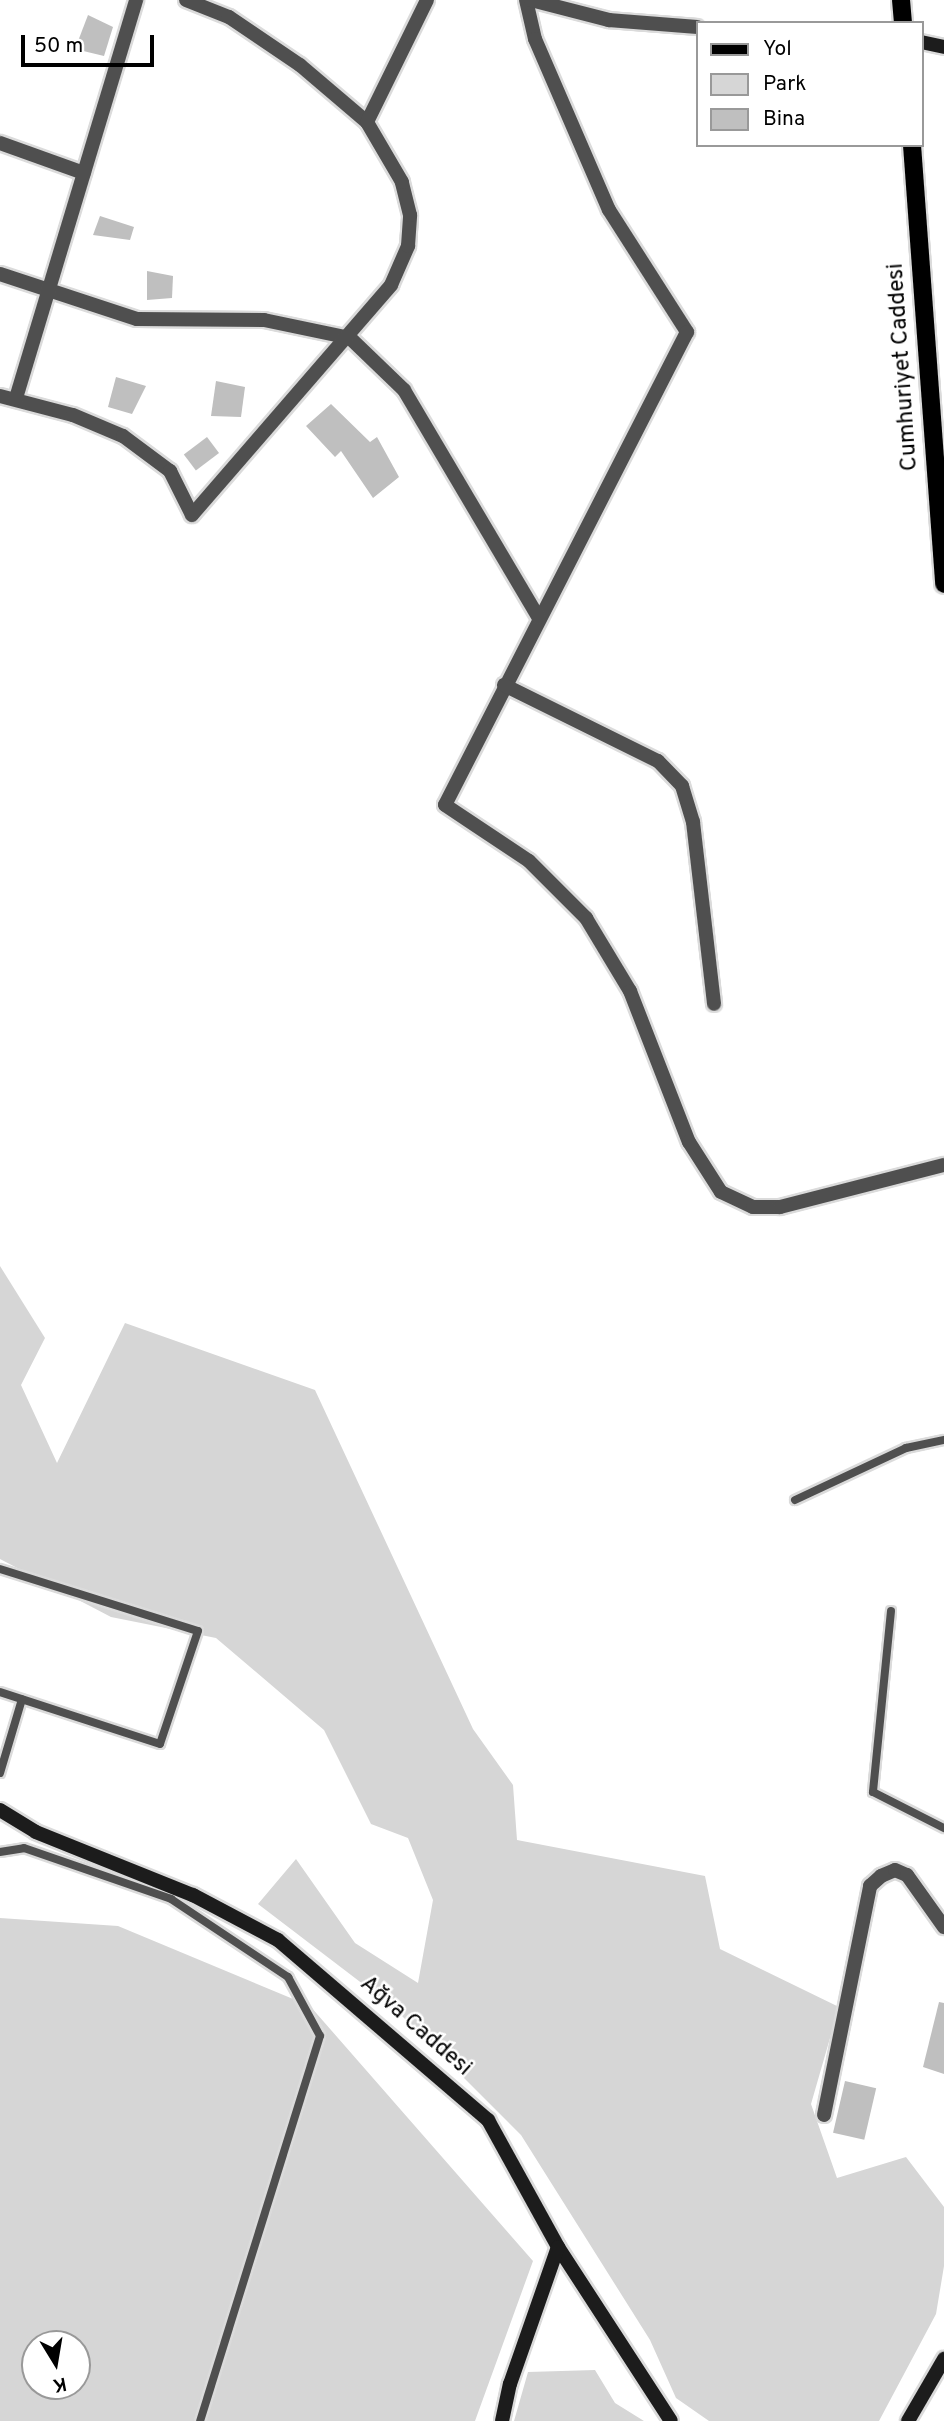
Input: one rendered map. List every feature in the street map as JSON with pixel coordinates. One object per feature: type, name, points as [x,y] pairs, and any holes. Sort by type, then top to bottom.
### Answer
[{"type":"main road","points":[[901,0],[903,21]]},
{"type":"main road","name":"Cumhuriyet Caddesi","points":[[912,147],[944,584]]},
{"type":"street","points":[[16,398],[136,0]]},
{"type":"street","points":[[0,396],[16,398],[123,436],[170,471],[192,515],[349,338],[391,285],[409,235],[410,215],[402,182],[367,122],[300,65],[229,17],[186,0]]},
{"type":"street","points":[[367,122],[427,0]]},
{"type":"street","points":[[526,0],[535,39],[609,210],[687,332],[538,617],[445,805],[529,860],[586,918],[630,991],[689,1142],[713,1185],[740,1203],[766,1209],[944,1165]]},
{"type":"street","points":[[531,0],[609,20],[696,27]]},
{"type":"street","points":[[923,42],[944,47]]},
{"type":"street","points":[[0,144],[84,173]]},
{"type":"street","points":[[0,274],[137,319],[264,320],[349,338],[404,390],[538,617]]},
{"type":"street","points":[[504,685],[658,761],[682,786],[693,822],[714,1004]]},
{"type":"street","name":"Ağva Caddesi","points":[[0,1810],[36,1832],[193,1895],[278,1940],[488,2120],[558,2247],[671,2421]]},
{"type":"street","points":[[824,2115],[870,1886],[895,1870],[906,1875],[944,1927]]},
{"type":"street","points":[[502,2421],[510,2384],[558,2247]]},
{"type":"street","points":[[908,2421],[944,2359]]},
{"type":"lane","points":[[795,1500],[906,1448],[944,1440]]},
{"type":"lane","points":[[0,1569],[198,1630],[160,1744],[0,1692]]},
{"type":"lane","points":[[891,1611],[873,1792],[944,1828]]},
{"type":"lane","points":[[0,1773],[22,1699]]},
{"type":"lane","points":[[0,1852],[24,1848],[171,1899],[288,1977],[320,2036],[200,2421]]},
{"type":"green space","points":[[0,1266],[45,1338],[21,1385],[57,1463],[125,1323],[315,1390],[473,1729],[513,1785],[517,1840],[705,1876],[720,1949],[839,2007],[811,2104],[837,2178],[906,2157],[944,2207],[944,2266],[936,2314],[879,2421],[709,2421],[676,2398],[650,2340],[521,2135],[393,2007],[258,1904],[296,1859],[355,1943],[418,1983],[433,1900],[408,1838],[371,1824],[324,1730],[216,1638],[111,1617],[0,1559]]},
{"type":"green space","points":[[0,1918],[118,1926],[310,2006],[533,2261],[475,2421],[0,2421]]},
{"type":"green space","points":[[595,2370],[615,2403],[644,2421],[514,2421],[528,2372]]},
{"type":"building","points":[[88,15],[113,27],[104,56],[75,49]]},
{"type":"building","points":[[100,216],[134,227],[130,240],[93,235]]},
{"type":"building","points":[[147,271],[173,276],[172,298],[147,300]]},
{"type":"building","points":[[116,377],[146,386],[132,414],[108,407]]},
{"type":"building","points":[[216,381],[245,387],[241,417],[211,416]]},
{"type":"building","points":[[331,404],[370,442],[377,437],[399,477],[373,498],[341,451],[335,457],[306,426]]},
{"type":"building","points":[[207,437],[219,453],[196,470],[184,454]]},
{"type":"building","points":[[939,2002],[944,2003],[944,2074],[923,2067]]},
{"type":"building","points":[[845,2081],[876,2088],[864,2140],[833,2133]]}]
